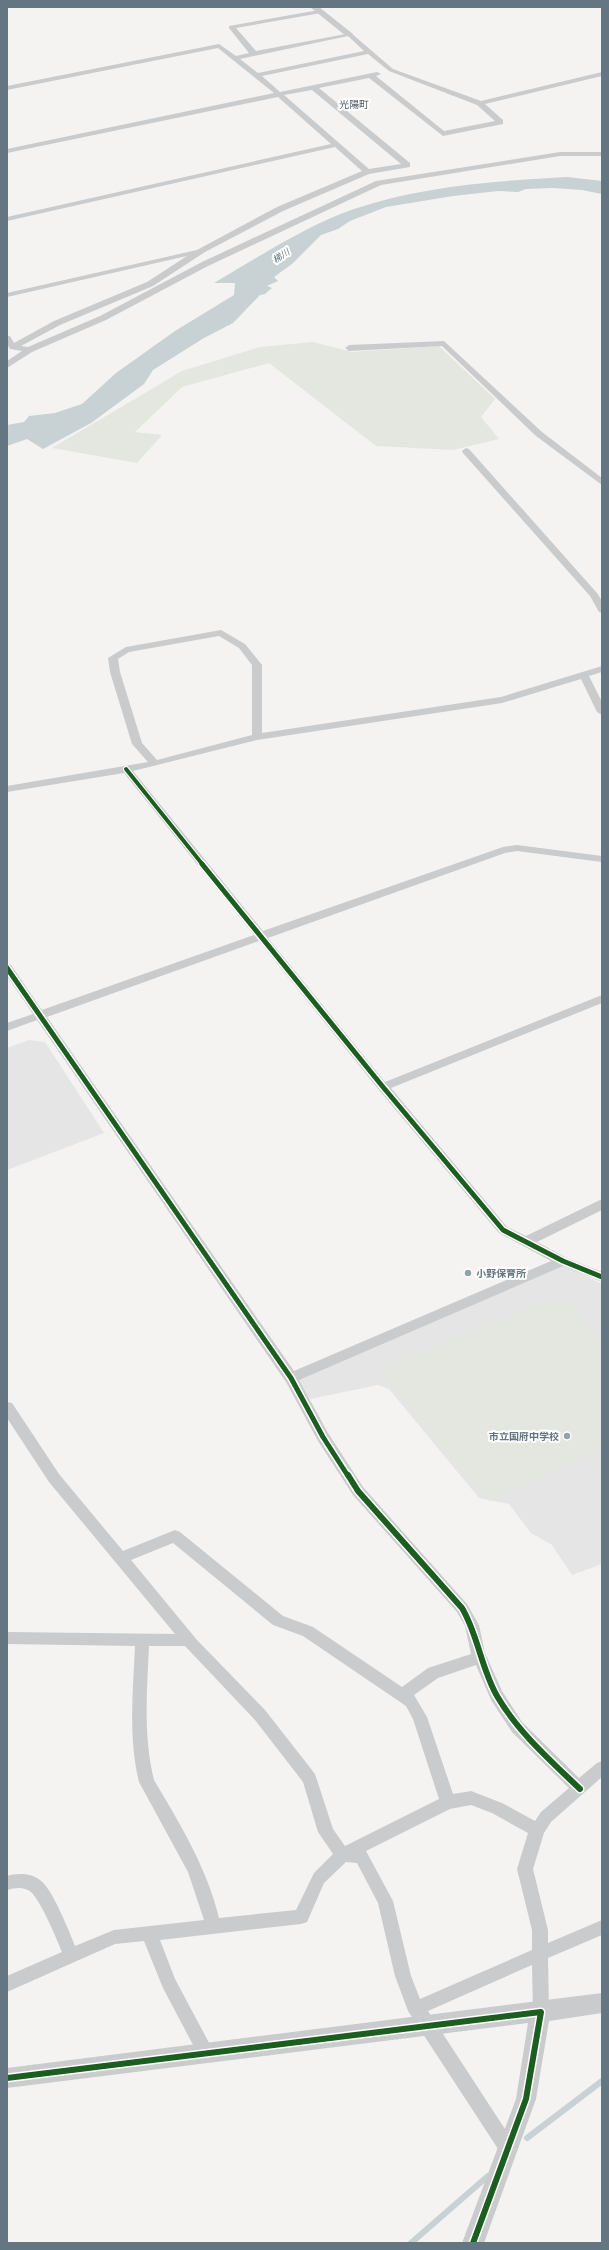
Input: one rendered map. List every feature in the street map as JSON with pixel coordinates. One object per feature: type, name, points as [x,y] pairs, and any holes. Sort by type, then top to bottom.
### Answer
[{"type":"street","points":[[254,54],[230,27],[317,10],[349,34],[391,70],[480,103],[500,122],[443,134],[370,75]]},
{"type":"street","points":[[234,58],[349,34]]},
{"type":"street","points":[[7,88],[219,46],[257,75],[366,172]]},
{"type":"street","points":[[257,75],[370,52]]},
{"type":"street","points":[[7,151],[391,70]]},
{"type":"street","points":[[480,103],[602,74]]},
{"type":"street","points":[[13,348],[57,324],[150,284],[202,250],[280,209],[366,172],[407,165],[313,87]]},
{"type":"street","points":[[7,219],[336,145]]},
{"type":"street","points":[[7,366],[29,350],[103,318],[206,264],[379,183],[560,154],[602,154]]},
{"type":"street","points":[[7,295],[202,250]]},
{"type":"street","points":[[7,338],[13,348]]},
{"type":"street","points":[[349,348],[444,343],[539,434],[602,482]]},
{"type":"street","points":[[13,348],[29,350]]},
{"type":"street","points":[[466,451],[594,596],[602,610]]},
{"type":"street","points":[[155,764],[137,744],[116,672],[114,658],[126,650],[221,634],[242,646],[257,664],[257,737]]},
{"type":"street","points":[[7,789],[155,764],[257,737],[502,700],[602,670]]},
{"type":"street","points":[[584,675],[602,712]]},
{"type":"street","points":[[126,769],[382,1087],[503,1230],[563,1261],[602,1277]]},
{"type":"street","points":[[7,1027],[503,850],[517,848],[602,859]]},
{"type":"street","points":[[7,968],[291,1378],[323,1437],[358,1491],[462,1608],[472,1625],[480,1657],[496,1695],[517,1727],[580,1789]]},
{"type":"street","points":[[382,1087],[602,999]]},
{"type":"street","points":[[526,1242],[602,1204]]},
{"type":"street","points":[[291,1378],[563,1261]]},
{"type":"street","points":[[7,1407],[54,1478],[188,1640],[260,1716],[310,1779],[326,1832],[343,1855]]},
{"type":"street","points":[[121,1558],[175,1536],[278,1620],[308,1631],[403,1696],[411,1702],[420,1717],[448,1802]]},
{"type":"street","points":[[7,1638],[188,1640]]},
{"type":"street","points":[[142,1639],[140,1734],[142,1767],[147,1782],[198,1875],[208,1901],[213,1926]]},
{"type":"street","points":[[403,1696],[433,1673],[480,1657]]},
{"type":"street","points":[[473,2243],[526,2100],[533,2050],[541,2012],[540,1930],[526,1869],[537,1830],[546,1817],[580,1789],[602,1768]]},
{"type":"street","points":[[7,1984],[71,1954],[114,1937],[301,1917],[319,1878],[343,1855],[448,1802],[471,1798],[496,1808],[537,1830]]},
{"type":"street","points":[[343,1855],[361,1856],[385,1901],[403,1976],[417,2008],[508,2150]]},
{"type":"street","points":[[7,1883],[19,1880],[34,1885],[52,1911],[71,1954]]},
{"type":"street","points":[[417,2008],[602,1927]]},
{"type":"street","points":[[150,1933],[169,1983],[207,2054]]},
{"type":"street","points":[[7,2078],[541,2012],[602,2003]]},
{"type":"shaded area","points":[[313,342],[352,352],[439,346],[495,399],[481,417],[499,439],[453,450],[376,446],[269,363],[182,387],[135,432],[162,435],[137,463],[52,448],[182,371],[260,347]]},
{"type":"shaded area","points":[[29,1040],[45,1042],[104,1133],[7,1170],[7,1048]]},
{"type":"shaded area","points":[[561,1264],[602,1284],[602,1564],[572,1575],[552,1545],[531,1533],[509,1504],[479,1498],[389,1389],[378,1385],[310,1399],[298,1379]]},
{"type":"shaded area","points":[[543,1302],[570,1305],[602,1339],[602,1447],[489,1501],[383,1378],[386,1366]]},
{"type":"water","name":"梯川","points":[[567,177],[602,181],[602,194],[582,190],[553,188],[526,189],[518,192],[498,191],[453,196],[386,207],[350,221],[338,229],[321,235],[292,264],[274,277],[278,281],[267,286],[272,288],[265,294],[260,295],[233,323],[204,338],[153,370],[144,384],[91,423],[43,449],[27,439],[7,446],[7,425],[24,422],[29,416],[55,413],[82,404],[116,373],[175,331],[234,295],[235,283],[214,283],[282,243],[318,224],[354,209],[380,201],[432,190],[513,180]]},
{"type":"waterway","points":[[527,2138],[602,2081]]},
{"type":"waterway","points":[[411,2243],[488,2176]]},
{"type":"cycle path","points":[[126,769],[383,1087],[503,1230],[563,1261],[602,1277]]},
{"type":"cycle path","points":[[7,968],[291,1378],[323,1437],[358,1491],[462,1608],[472,1625],[478,1653],[496,1695],[517,1727],[580,1789]]},
{"type":"cycle path","points":[[7,2078],[541,2012],[533,2050],[526,2099],[473,2243]]},
{"type":"place","name":"小野保育所","points":[[468,1273]]},
{"type":"place","name":"市立国府中学校","points":[[567,1436]]},
{"type":"district","name":"光陽町","points":[[354,104]]}]
